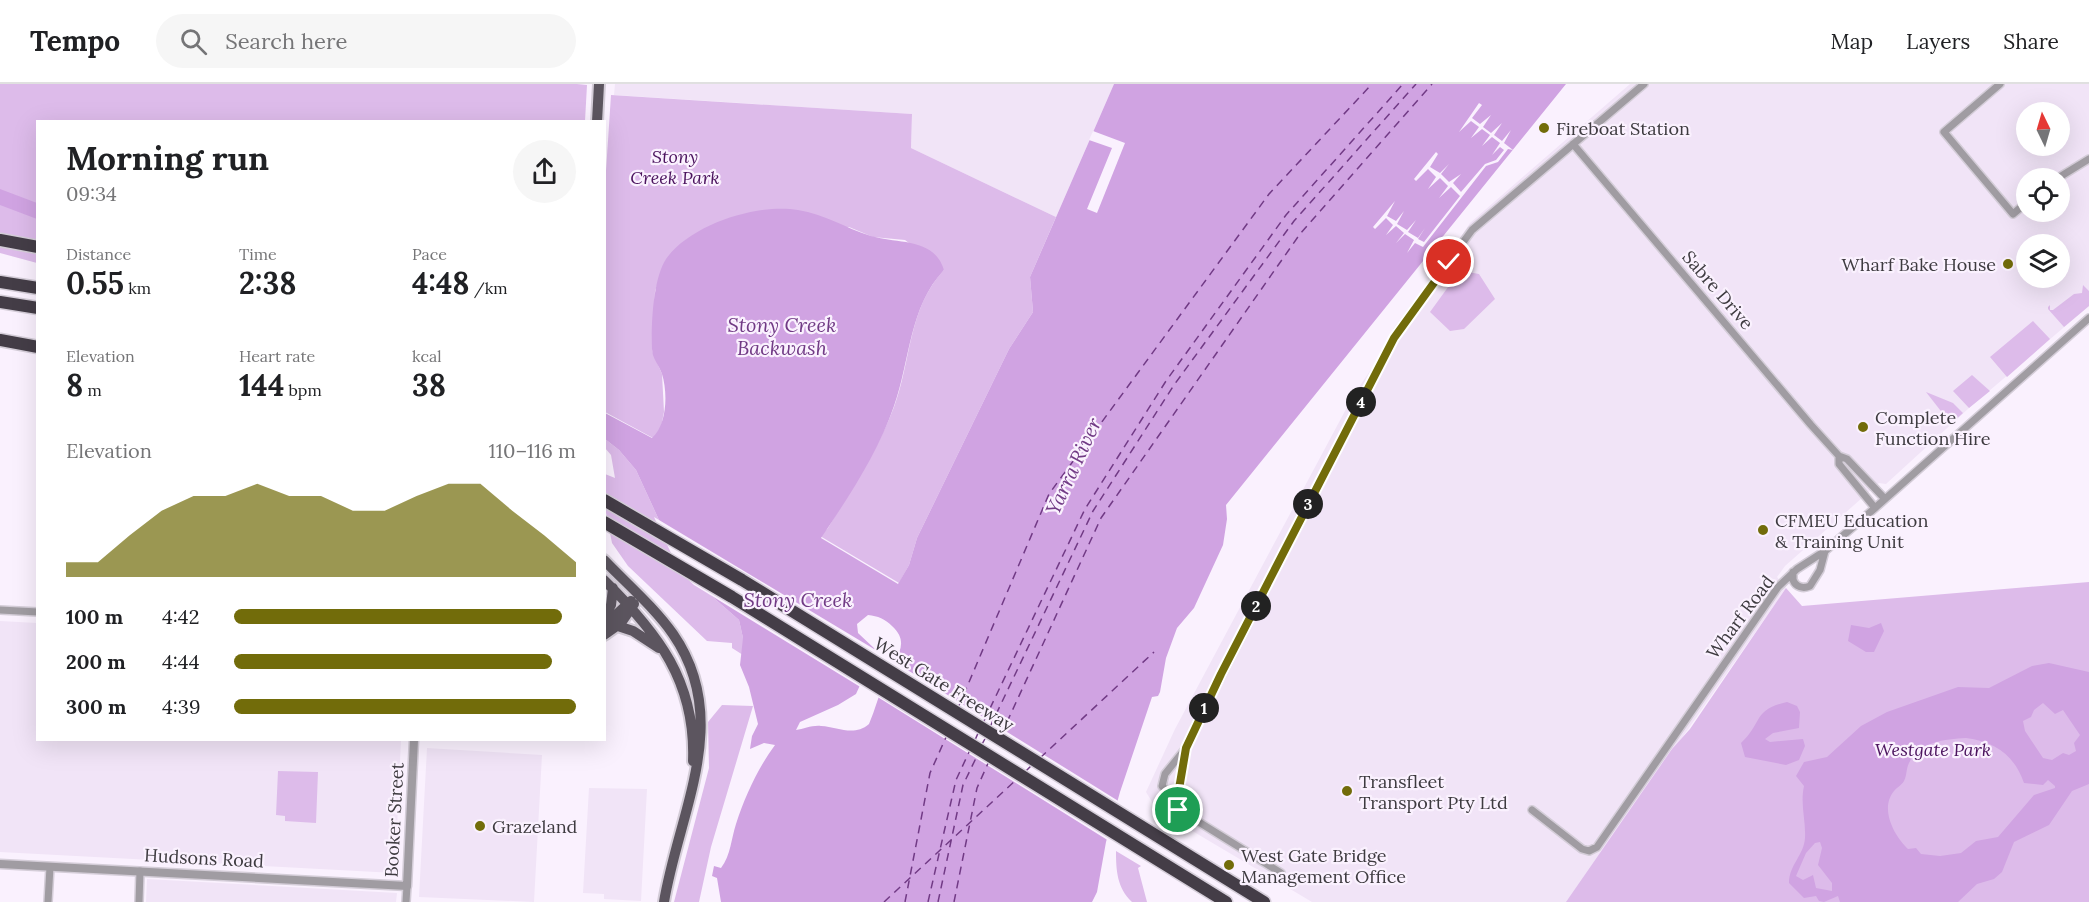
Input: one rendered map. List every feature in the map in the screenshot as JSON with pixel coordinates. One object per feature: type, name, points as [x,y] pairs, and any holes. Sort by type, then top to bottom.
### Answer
[{"type":"highway","points":[[0,240],[36,247]]},
{"type":"highway","points":[[0,282],[36,288]]},
{"type":"highway","points":[[0,302],[36,308]]},
{"type":"highway","points":[[0,340],[36,347]]},
{"type":"highway","name":"West Gate Freeway","points":[[606,501],[742,580],[1264,902]]},
{"type":"highway","name":"West Gate Freeway","points":[[606,523],[732,597],[1226,902]]},
{"type":"main road","points":[[597,120],[599,84]]},
{"type":"main road","points":[[606,562],[674,635],[694,682],[701,735],[699,762],[664,902]]},
{"type":"main road","points":[[606,582],[660,643],[673,664],[686,694],[692,719],[692,787]]},
{"type":"main road","points":[[606,614],[611,605],[613,588]]},
{"type":"main road","points":[[606,624],[639,596]]},
{"type":"main road","points":[[606,634],[618,626],[629,606]]},
{"type":"main road","points":[[618,626],[649,640],[673,664]]},
{"type":"street","points":[[1281,873],[1178,810],[1170,794],[1162,786],[1162,778],[1186,748],[1221,674],[1398,331],[1469,234],[1644,84]]},
{"type":"street","points":[[2000,84],[1944,132],[2013,214],[2016,211]]},
{"type":"street","name":"Sabre Drive","points":[[1573,144],[1839,456],[1847,459],[1885,499]]},
{"type":"street","points":[[2070,171],[2089,159]]},
{"type":"street","name":"Wharf Road","points":[[1532,810],[1582,849],[1589,851],[1597,847],[1776,590],[1793,572],[1825,550],[1875,508],[2089,318]]},
{"type":"street","name":"Sabre Drive","points":[[1839,456],[1839,464],[1875,508]]},
{"type":"street","points":[[1793,572],[1792,580],[1796,585],[1804,588],[1810,586],[1820,570],[1825,550]]},
{"type":"street","points":[[0,610],[36,612]]},
{"type":"street","name":"Booker Street","points":[[406,902],[414,741]]},
{"type":"street","points":[[1186,748],[1180,787],[1183,803],[1196,820]]},
{"type":"street","points":[[1170,794],[1178,791],[1180,787]]},
{"type":"street","name":"Hudsons Road","points":[[0,864],[407,885]]},
{"type":"street","points":[[48,902],[50,867]]},
{"type":"street","points":[[139,902],[140,872]]},
{"type":"shaded area","points":[[615,84],[1114,84],[1056,217],[911,148],[912,114],[614,95]]},
{"type":"shaded area","points":[[1630,84],[2089,84],[2089,306],[1969,408],[1886,484],[1879,483],[1785,566],[1777,577],[1786,588],[1568,902],[1312,902],[1157,810],[1146,792],[1175,729],[1353,396],[1470,223]]},
{"type":"shaded area","points":[[0,621],[36,623],[36,741],[401,741],[395,873],[0,852]]},
{"type":"shaded area","name":"Grazeland","points":[[427,748],[542,755],[534,902],[419,897]]},
{"type":"shaded area","points":[[589,788],[647,789],[641,901],[604,899],[604,894],[583,893]]},
{"type":"shaded area","points":[[147,879],[397,893],[396,902],[146,902]]},
{"type":"green space","points":[[0,84],[587,85],[585,120],[36,120],[36,263],[0,253]]},
{"type":"green space","name":"Stony Creek Park","points":[[611,95],[912,114],[911,148],[1056,217],[1030,277],[1033,312],[1009,349],[917,538],[909,565],[899,583],[820,536],[828,528],[855,484],[888,423],[900,390],[912,336],[923,301],[944,270],[905,240],[873,237],[849,227],[687,239],[666,260],[655,291],[652,351],[662,374],[664,412],[660,432],[653,438],[606,413],[606,171]]},
{"type":"green space","points":[[1468,272],[1479,274],[1495,299],[1464,329],[1450,331],[1430,312],[1451,283]]},
{"type":"green space","points":[[2083,285],[2089,291],[2089,306],[2064,327],[2048,309],[2048,307],[2050,305],[2050,310],[2053,310],[2074,294],[2082,293]]},
{"type":"green space","points":[[2033,321],[2050,339],[2007,377],[1990,357]]},
{"type":"green space","points":[[1972,375],[1990,391],[1969,408],[1953,391]]},
{"type":"green space","points":[[1926,392],[1953,403],[1963,413],[1951,424]]},
{"type":"green space","points":[[606,440],[619,450],[636,470],[682,570],[739,620],[743,638],[743,655],[732,648],[732,643],[707,641],[628,566],[612,543],[606,513],[606,474],[615,478],[611,455],[606,449]]},
{"type":"green space","name":"Westgate Park","points":[[2089,582],[2089,902],[1566,902],[1672,749],[1690,729],[1786,588],[1802,606]]},
{"type":"green space","points":[[722,705],[753,706],[711,847],[699,902],[674,902],[709,768],[708,722]]},
{"type":"green space","points":[[278,771],[318,772],[316,823],[285,821],[285,816],[276,815]]},
{"type":"green space","points":[[1116,851],[1141,866],[1138,868],[1147,902],[1132,902],[1123,891],[1117,872]]},
{"type":"water","points":[[1114,84],[1566,84],[1226,505],[1227,519],[1223,545],[1194,608],[1177,628],[1166,658],[1160,692],[1158,696],[1152,697],[1120,792],[1106,842],[1097,892],[1092,902],[721,902],[717,878],[712,876],[714,866],[721,868],[724,863],[748,793],[775,745],[764,743],[750,749],[752,736],[758,724],[749,687],[740,665],[743,638],[739,620],[682,570],[636,470],[619,450],[606,440],[606,414],[652,438],[661,425],[665,408],[665,390],[662,374],[652,352],[652,339],[658,278],[666,259],[691,236],[726,219],[745,213],[782,209],[808,212],[871,236],[923,247],[939,259],[944,270],[932,285],[917,317],[894,406],[880,441],[862,475],[821,538],[898,584],[909,565],[917,538],[1009,349],[1033,312],[1030,277]],"holes":[[[868,615],[878,617],[898,633],[901,646],[885,680],[869,724],[852,731],[818,726],[796,730],[800,722],[856,694],[876,650],[858,633],[857,624]]]},
{"type":"water","points":[[0,189],[36,203],[36,219],[0,205]]},
{"type":"water","points":[[1881,623],[1884,631],[1874,652],[1866,652],[1848,641],[1851,625],[1869,628]]},
{"type":"water","points":[[2049,663],[2089,672],[2089,784],[2072,791],[2049,825],[2014,842],[2002,872],[1994,879],[1977,884],[1958,902],[1840,902],[1838,896],[1824,902],[1819,901],[1816,896],[1804,898],[1789,883],[1791,871],[1802,850],[1805,838],[1804,786],[1796,776],[1804,762],[1827,757],[1861,726],[1887,712],[1958,687],[1989,688],[2032,666]],"holes":[[[2043,703],[2055,714],[2063,710],[2080,735],[2074,743],[2076,751],[2069,755],[2063,753],[2052,760],[2043,758],[2025,731],[2023,721],[2031,717],[2034,710]],[[1966,738],[1986,743],[2009,758],[2024,783],[2043,785],[2048,780],[2055,788],[2034,795],[1998,837],[1976,841],[1961,853],[1940,856],[1921,854],[1916,848],[1908,849],[1890,822],[1888,814],[1890,798],[1904,781],[1913,756],[1926,746],[1941,741]],[[1820,842],[1822,848],[1818,865],[1832,883],[1832,891],[1816,888],[1813,875],[1803,880],[1796,876],[1806,853],[1815,843]]]},
{"type":"water","points":[[1787,702],[1797,706],[1800,712],[1799,728],[1773,733],[1765,739],[1770,742],[1803,739],[1805,746],[1799,760],[1786,765],[1745,757],[1741,743],[1759,718],[1768,709]]},
{"type":"pier","points":[[1479,103],[1482,105],[1472,118],[1480,124],[1491,115],[1483,127],[1491,133],[1502,123],[1494,135],[1502,141],[1511,130],[1504,143],[1513,150],[1508,149],[1498,162],[1486,166],[1423,247],[1415,243],[1407,253],[1414,240],[1405,234],[1396,243],[1404,233],[1396,226],[1386,235],[1393,225],[1386,218],[1375,229],[1373,227],[1395,201],[1387,216],[1396,221],[1404,211],[1397,224],[1407,230],[1416,220],[1408,232],[1418,238],[1425,228],[1418,239],[1424,242],[1460,196],[1451,187],[1439,198],[1448,186],[1440,178],[1428,189],[1436,177],[1428,169],[1416,181],[1414,179],[1436,152],[1438,154],[1430,167],[1440,173],[1449,164],[1441,174],[1449,182],[1461,174],[1453,183],[1461,192],[1485,164],[1496,160],[1504,150],[1500,147],[1492,155],[1500,143],[1492,137],[1482,146],[1490,135],[1482,129],[1471,138],[1479,127],[1471,121],[1459,132]]},
{"type":"pier","points":[[1093,131],[1125,143],[1097,213],[1087,209],[1112,148],[1089,140]]},
{"type":"pier","points":[[654,517],[879,652],[862,688],[694,585],[680,572]]},
{"type":"pier","points":[[893,661],[1120,802],[1109,841],[876,696],[883,676]]},
{"type":"ferry route","points":[[958,708],[1049,494],[1269,194],[1372,84]]},
{"type":"ferry route","points":[[984,721],[1085,509],[1166,381],[1286,215],[1403,84]]},
{"type":"ferry route","points":[[990,727],[1093,511],[1174,385],[1294,221],[1416,84]]},
{"type":"ferry route","points":[[1001,735],[1101,518],[1300,234],[1432,84]]},
{"type":"ferry route","points":[[1040,758],[1154,652]]},
{"type":"ferry route","points":[[975,740],[979,731]]},
{"type":"ferry route","points":[[905,902],[930,773],[947,735]]},
{"type":"ferry route","points":[[981,746],[986,737]]},
{"type":"ferry route","points":[[928,902],[956,780],[970,750]]},
{"type":"ferry route","points":[[938,902],[963,785],[977,756]]},
{"type":"ferry route","points":[[954,902],[977,788],[989,761]]},
{"type":"ferry route","points":[[1025,772],[1032,765]]},
{"type":"ferry route","points":[[884,902],[1017,779]]},
{"type":"place","name":"Fireboat Station","points":[[1544,128]]},
{"type":"place","name":"Wharf Bake House","points":[[2008,264]]},
{"type":"place","name":"Complete Function Hire","points":[[1863,427]]},
{"type":"place","name":"CFMEU Education & Training Unit","points":[[1763,530]]},
{"type":"place","name":"Transfleet Transport Pty Ltd","points":[[1347,791]]},
{"type":"place","name":"Grazeland","points":[[480,826]]},
{"type":"place","name":"West Gate Bridge Management Office","points":[[1229,865]]},
{"type":"route","points":[[1178,810],[1170,794],[1174,794],[1179,789],[1186,748],[1221,674],[1394,338],[1449,262]]},
{"type":"water label","name":"Stony Creek Backwash","points":[[782,336]]},
{"type":"water label","name":"Yarra River","points":[[1073,466]]},
{"type":"water label","name":"Stony Creek","points":[[798,599]]}]
